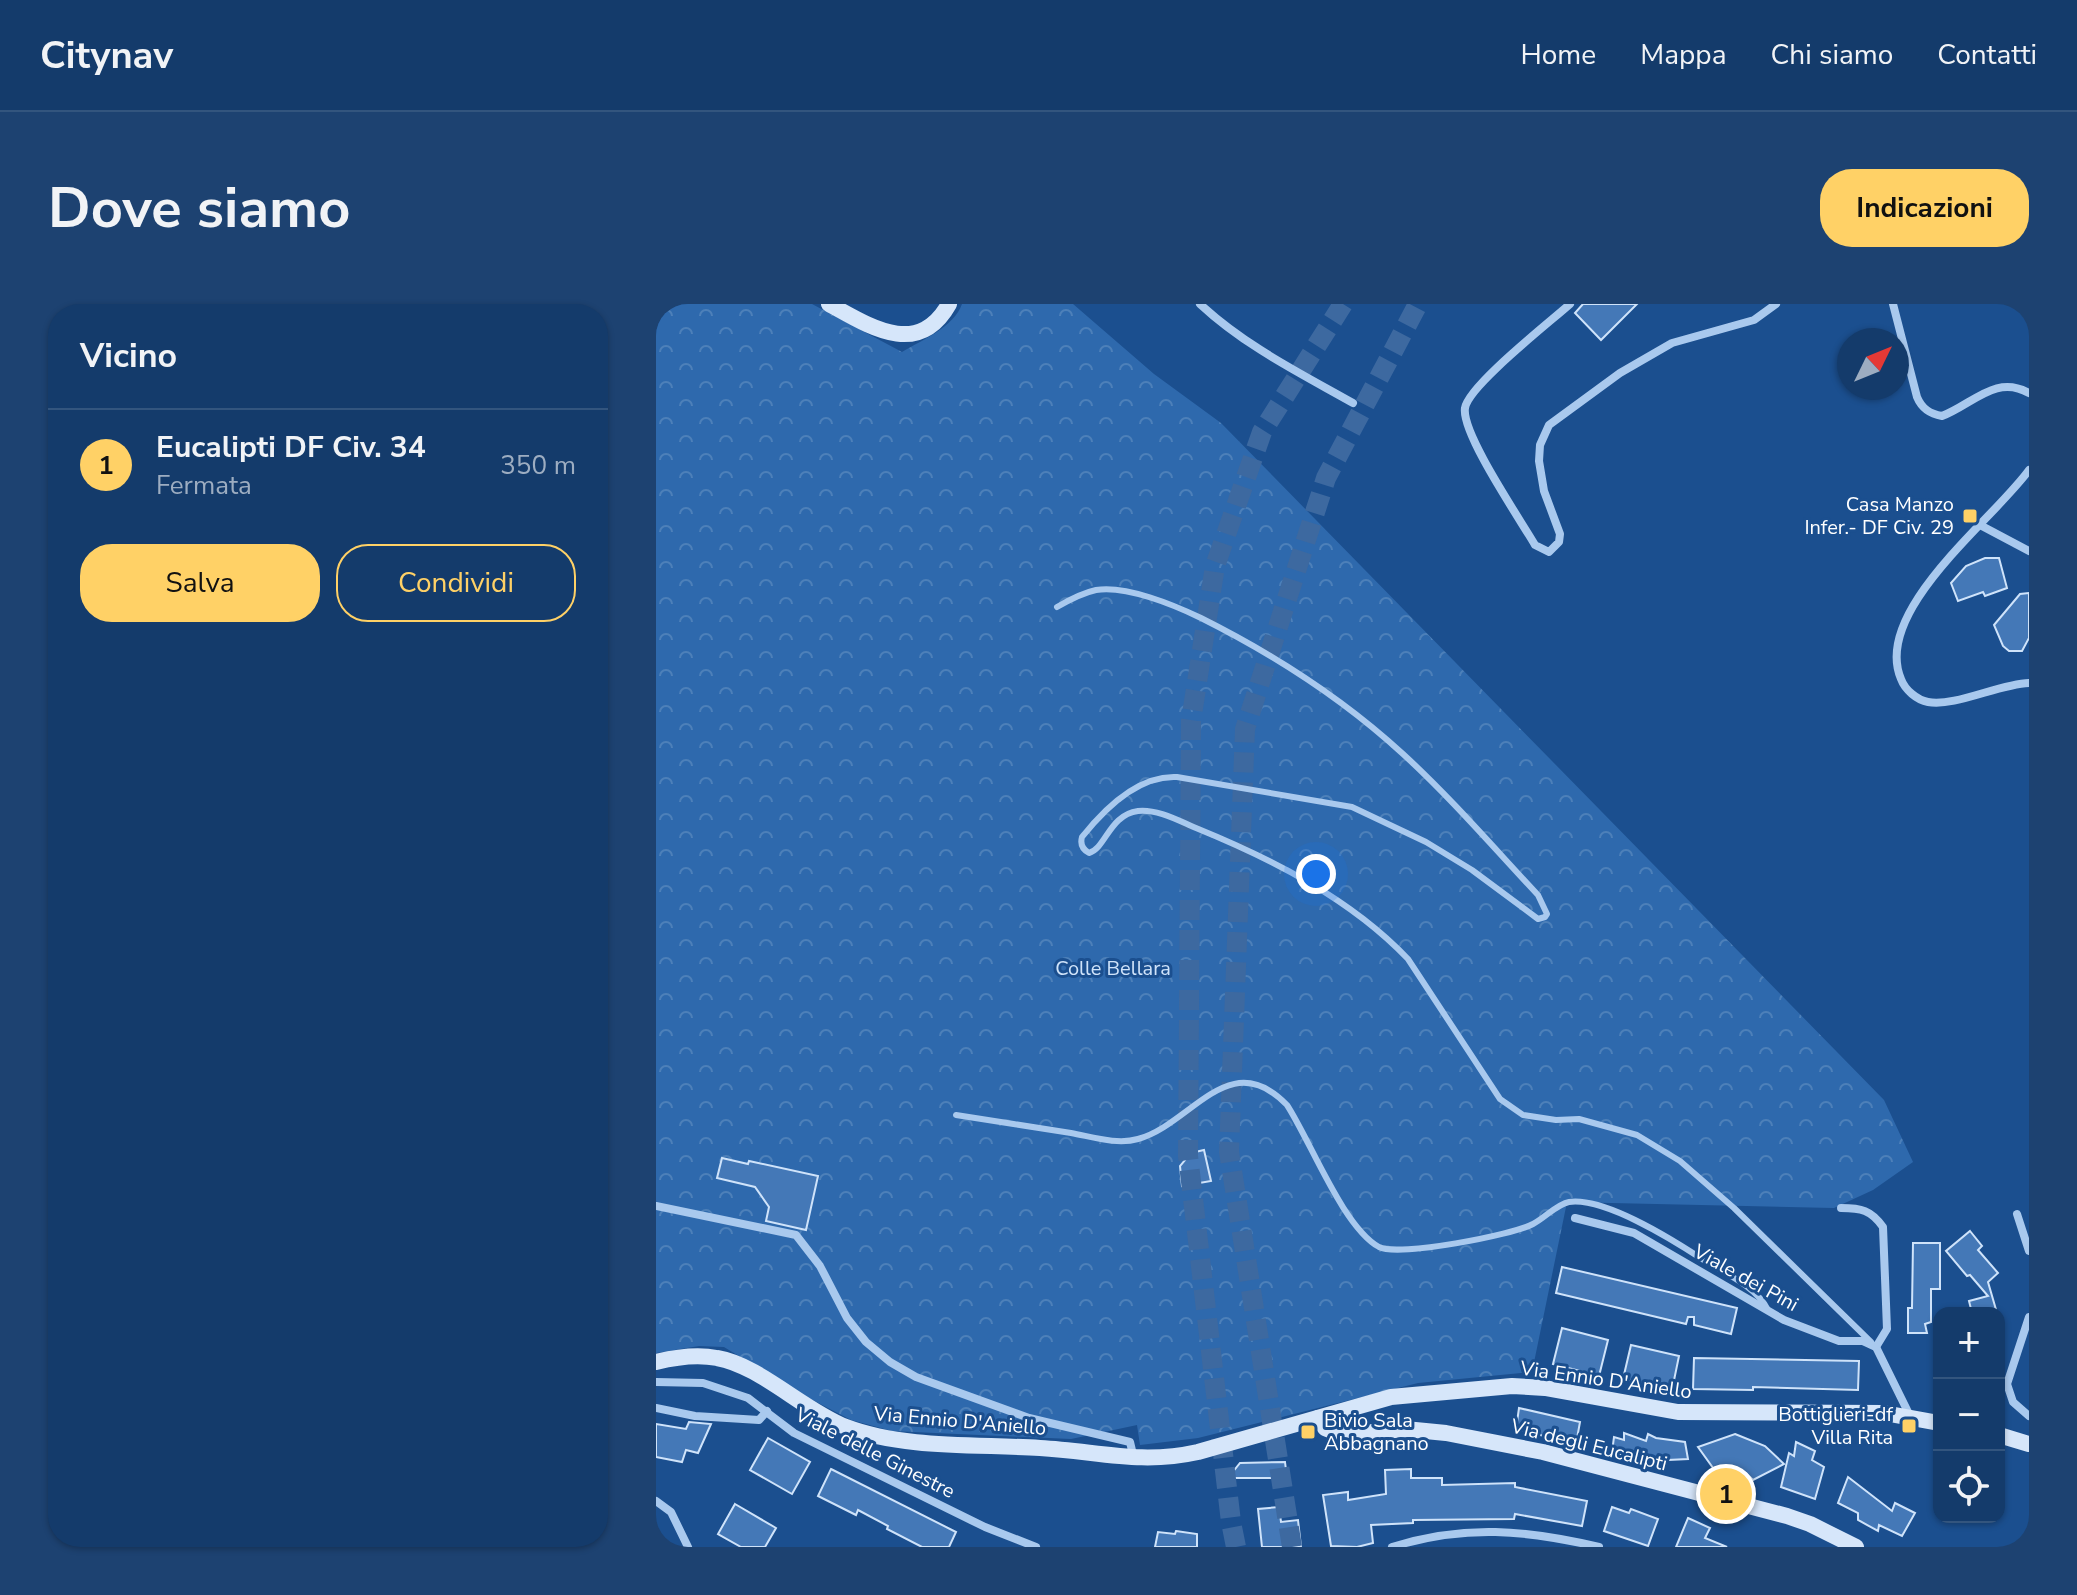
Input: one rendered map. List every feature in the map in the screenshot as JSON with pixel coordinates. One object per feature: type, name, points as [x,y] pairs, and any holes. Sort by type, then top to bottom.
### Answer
[{"type":"street","points":[[829,304],[871,327],[902,335],[931,325],[949,304]]},
{"type":"street","points":[[1200,304],[1224,327],[1353,403]]},
{"type":"street","points":[[1570,304],[1482,382],[1469,397],[1465,408],[1468,431],[1535,545],[1549,552],[1559,542],[1560,534],[1544,491],[1539,461],[1540,445],[1549,425],[1620,373],[1672,343],[1754,320],[1776,304]]},
{"type":"street","points":[[1893,304],[1917,397],[1921,406],[1928,411],[1942,416],[2002,386],[2013,386],[2029,393]]},
{"type":"street","points":[[2029,470],[1914,604],[1897,645],[1896,661],[1905,687],[1917,697],[1932,703],[2029,683]]},
{"type":"street","points":[[1980,525],[2029,551]]},
{"type":"street","name":"Via Ennio D'Aniello","points":[[656,1206],[796,1235],[820,1266],[847,1318],[866,1342],[890,1362],[916,1377],[1029,1418],[1130,1442],[1135,1459]]},
{"type":"street","points":[[1841,1208],[1858,1208],[1874,1214],[1887,1226],[1887,1329],[1876,1347],[1911,1417]]},
{"type":"street","points":[[2017,1214],[2029,1251]]},
{"type":"street","name":"Viale dei Pini","points":[[1575,1218],[1634,1233],[1784,1320],[1839,1341],[1863,1341],[1876,1347]]},
{"type":"street","points":[[2029,1317],[2007,1384],[2013,1402],[2029,1416]]},
{"type":"street","name":"Via Ennio D'Aniello","points":[[656,1362],[690,1356],[719,1358],[746,1368],[813,1412],[873,1435],[903,1440],[1045,1448],[1135,1459],[1174,1457],[1391,1397],[1512,1386],[1545,1388],[1678,1412],[1850,1412],[1933,1422]]},
{"type":"street","name":"Viale delle Ginestre","points":[[656,1382],[703,1383],[748,1398],[794,1433],[985,1527],[1036,1547]]},
{"type":"street","points":[[656,1408],[695,1416],[759,1420],[767,1411]]},
{"type":"street","name":"Via degli Eucalipti","points":[[1318,1418],[1325,1428],[1342,1435],[1405,1429],[1446,1433],[1543,1452],[1787,1516],[1820,1528],[1856,1547]]},
{"type":"street","points":[[2005,1437],[2029,1444]]},
{"type":"street","points":[[656,1501],[671,1512],[688,1547]]},
{"type":"street","points":[[1392,1547],[1422,1538],[1484,1530],[1599,1547]]},
{"type":"street","points":[[657,1545],[668,1547]]},
{"type":"lane","points":[[1057,607],[1098,589],[1125,592],[1175,605],[1246,640],[1330,695],[1403,754],[1538,895],[1547,914],[1538,919],[1472,870],[1426,842],[1352,807],[1177,777],[1151,779],[1127,792],[1082,837],[1084,850],[1089,853],[1095,851],[1112,825],[1133,812],[1159,813],[1276,864],[1337,901],[1389,939],[1408,959],[1500,1099],[1523,1115],[1556,1120],[1579,1119],[1637,1135],[1680,1161],[1734,1208],[1876,1347]]},
{"type":"lane","points":[[956,1115],[1125,1142],[1157,1131],[1210,1094],[1243,1081],[1276,1094],[1287,1105],[1341,1205],[1365,1236],[1381,1248],[1434,1248],[1531,1226],[1567,1202],[1588,1203],[1642,1223],[1758,1295],[1768,1310]]},
{"type":"green space","name":"Colle Bellara","points":[[656,304],[812,304],[902,352],[945,326],[962,304],[1073,304],[1154,374],[1221,423],[1884,1100],[1913,1162],[1873,1190],[1834,1208],[1567,1202],[1532,1372],[1418,1383],[1198,1438],[1140,1445],[1137,1425],[1071,1439],[892,1431],[851,1420],[724,1347],[699,1346],[656,1353]]},
{"type":"building","points":[[1583,304],[1637,304],[1601,340],[1575,313]]},
{"type":"building","points":[[1985,558],[1999,558],[2007,588],[1958,601],[1951,583],[1966,566]]},
{"type":"building","points":[[2029,593],[2029,638],[2022,651],[2009,651],[2003,646],[1994,625],[2020,594]]},
{"type":"building","points":[[1204,1150],[1211,1181],[1182,1186],[1180,1166],[1186,1154]]},
{"type":"building","points":[[722,1158],[818,1176],[806,1230],[766,1221],[769,1207],[755,1187],[717,1178]]},
{"type":"building","points":[[1970,1231],[1982,1246],[1978,1250],[1998,1273],[1988,1282],[1995,1307],[1970,1307],[1969,1301],[1988,1296],[1946,1251]]},
{"type":"building","points":[[1913,1243],[1940,1243],[1940,1289],[1931,1289],[1931,1322],[1925,1324],[1927,1333],[1908,1333],[1908,1308],[1912,1308]]},
{"type":"building","points":[[1562,1267],[1737,1308],[1731,1334],[1694,1325],[1694,1317],[1688,1317],[1686,1324],[1556,1293]]},
{"type":"building","points":[[1562,1328],[1608,1340],[1599,1376],[1553,1364]]},
{"type":"building","points":[[1631,1345],[1679,1356],[1672,1390],[1623,1379]]},
{"type":"building","points":[[1694,1358],[1859,1361],[1858,1390],[1693,1389]]},
{"type":"building","points":[[1519,1408],[1580,1422],[1576,1444],[1516,1429]]},
{"type":"building","points":[[689,1422],[711,1424],[698,1453],[686,1450],[682,1462],[656,1457],[656,1424],[686,1429]]},
{"type":"building","points":[[1624,1433],[1646,1441],[1648,1434],[1685,1442],[1688,1459],[1647,1461],[1612,1452],[1614,1437],[1624,1440]]},
{"type":"building","points":[[1735,1434],[1765,1446],[1784,1464],[1753,1480],[1732,1467],[1716,1472],[1698,1447]]},
{"type":"building","points":[[768,1438],[810,1462],[792,1494],[750,1470]]},
{"type":"building","points":[[1796,1442],[1815,1451],[1812,1460],[1824,1467],[1815,1499],[1781,1487],[1789,1453],[1794,1456]]},
{"type":"building","points":[[1285,1462],[1287,1478],[1228,1478],[1240,1463]]},
{"type":"building","points":[[831,1469],[956,1532],[949,1547],[922,1547],[858,1510],[856,1515],[818,1496]]},
{"type":"building","points":[[1411,1469],[1411,1478],[1442,1478],[1442,1485],[1515,1483],[1515,1487],[1587,1501],[1582,1526],[1515,1514],[1514,1519],[1413,1520],[1413,1523],[1371,1525],[1373,1543],[1357,1547],[1331,1546],[1323,1495],[1348,1492],[1348,1500],[1386,1494],[1385,1470]]},
{"type":"building","points":[[1848,1477],[1892,1511],[1895,1503],[1915,1513],[1902,1536],[1879,1525],[1878,1531],[1858,1520],[1858,1513],[1838,1503]]},
{"type":"building","points":[[735,1504],[776,1528],[765,1547],[741,1547],[718,1534]]},
{"type":"building","points":[[1279,1507],[1281,1522],[1298,1520],[1301,1547],[1262,1547],[1258,1509]]},
{"type":"building","points":[[1612,1507],[1629,1513],[1631,1509],[1658,1519],[1648,1546],[1604,1531]]},
{"type":"building","points":[[1688,1518],[1710,1528],[1705,1538],[1727,1547],[1676,1547]]},
{"type":"building","points":[[1176,1531],[1197,1534],[1197,1547],[1155,1547],[1158,1532],[1175,1534]]},
{"type":"tunnel","points":[[1236,1547],[1188,1156],[1191,721],[1215,566],[1262,432],[1343,304]]},
{"type":"tunnel","points":[[1292,1547],[1229,1152],[1245,729],[1326,478],[1418,304]]},
{"type":"place","name":"Casa Manzo Infer.- DF Civ. 29","points":[[1970,516]]},
{"type":"place","name":"Bottiglieri-df Villa Rita","points":[[1909,1426]]},
{"type":"place","name":"Bivio Sala Abbagnano","points":[[1308,1432]]},
{"type":"place","name":"Eucalipti DF Civ. 34","points":[[1726,1494]]}]
